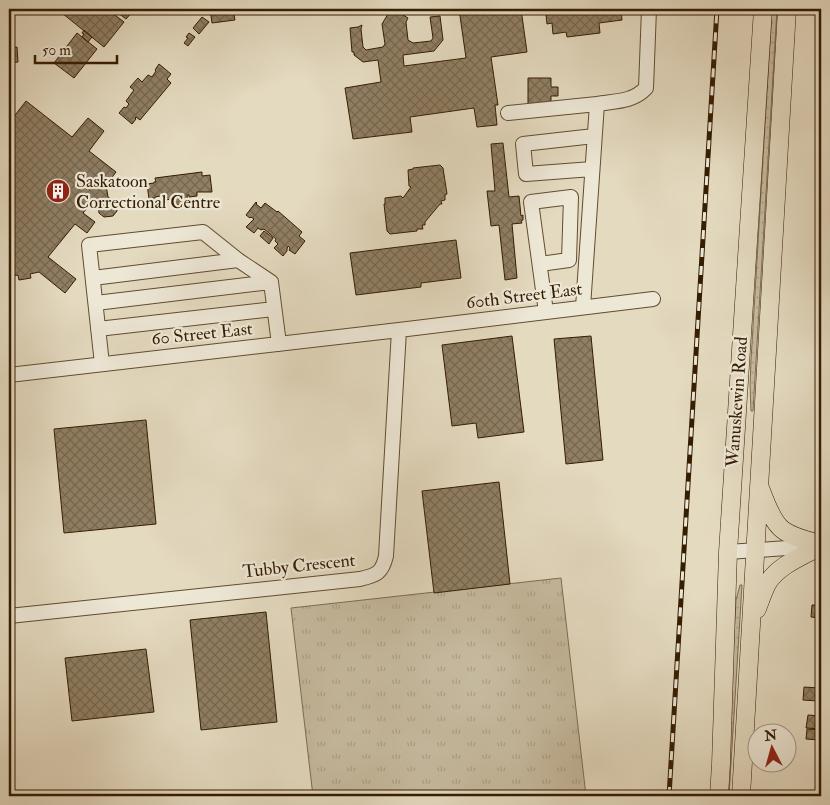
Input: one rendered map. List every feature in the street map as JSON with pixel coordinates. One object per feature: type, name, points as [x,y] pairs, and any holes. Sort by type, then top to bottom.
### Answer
[{"type":"main road","name":"Wanuskewin Road","points":[[719,796],[728,552],[763,9]]},
{"type":"main road","name":"Wanuskewin Road","points":[[741,796],[786,9]]},
{"type":"main road","points":[[759,486],[777,524],[784,531],[821,545]]},
{"type":"main road","points":[[751,621],[768,583],[775,574],[787,564],[821,545]]},
{"type":"street","points":[[508,113],[596,104],[624,100],[639,95],[646,88],[650,9]]},
{"type":"street","points":[[583,308],[596,104]]},
{"type":"street","points":[[592,170],[526,174],[524,144],[594,136]]},
{"type":"street","points":[[540,264],[570,260],[571,197],[531,202],[546,312]]},
{"type":"street","points":[[102,364],[90,245],[203,232],[238,260],[270,282],[279,344]]},
{"type":"street","points":[[92,278],[238,260]]},
{"type":"street","points":[[96,303],[270,282]]},
{"type":"street","name":"60th Street East","points":[[400,330],[653,299]]},
{"type":"street","points":[[98,329],[274,309]]},
{"type":"street","name":"60 Street East","points":[[9,375],[400,330]]},
{"type":"street","name":"Tubby Crescent","points":[[9,616],[360,579],[378,573],[384,565],[386,556],[400,330]]},
{"type":"street","points":[[728,552],[821,545]]},
{"type":"green space","points":[[772,9],[777,9],[753,411],[751,411],[751,360]]},
{"type":"green space","points":[[561,578],[586,796],[313,796],[291,608]]},
{"type":"green space","points":[[740,585],[742,585],[729,796],[725,796],[736,600]]},
{"type":"building","points":[[57,9],[107,9],[124,22],[104,47]]},
{"type":"building","points":[[113,9],[133,9],[134,10],[126,19]]},
{"type":"building","points":[[210,9],[233,9],[235,20],[212,23]]},
{"type":"building","points":[[459,9],[521,9],[527,52],[491,57],[498,105],[495,105],[497,125],[477,127],[474,108],[410,117],[412,132],[353,139],[345,88],[381,82],[378,60],[363,62],[352,52],[350,28],[362,25],[363,47],[366,50],[383,47],[385,44],[382,24],[388,14],[400,13],[408,18],[406,22],[408,40],[413,43],[431,41],[433,38],[430,17],[440,16],[443,40],[434,51],[403,55],[404,66],[466,58]]},
{"type":"building","points":[[551,9],[621,9],[622,20],[599,23],[600,33],[567,37],[566,32],[553,34],[552,23],[547,24],[546,15],[551,14]]},
{"type":"building","points":[[202,17],[209,22],[199,34],[193,28]]},
{"type":"building","points":[[84,30],[92,37],[88,42],[82,37]]},
{"type":"building","points":[[77,33],[97,49],[74,78],[54,63]]},
{"type":"building","points":[[189,33],[195,37],[188,46],[184,43]]},
{"type":"building","points":[[17,47],[18,62],[9,63],[9,48]]},
{"type":"building","points":[[159,64],[171,74],[167,79],[171,83],[140,120],[136,117],[132,124],[119,113],[129,104],[126,101],[134,90],[130,87],[138,78],[142,82],[148,75],[152,77]]},
{"type":"building","points":[[528,78],[551,78],[551,87],[558,87],[558,96],[551,96],[551,107],[528,107]]},
{"type":"building","name":"Saskatoon Correctional Centre","points":[[26,101],[72,137],[88,118],[104,131],[89,151],[116,172],[106,185],[108,197],[116,203],[117,211],[113,216],[104,217],[99,213],[98,205],[93,201],[83,213],[95,222],[87,233],[75,224],[48,257],[76,279],[65,293],[39,272],[30,274],[31,278],[19,280],[18,275],[9,277],[9,177],[12,174],[9,171],[9,123]]},
{"type":"building","points":[[503,143],[509,197],[519,196],[521,216],[523,215],[522,223],[512,224],[517,278],[505,280],[499,225],[491,226],[487,191],[495,191],[491,144]]},
{"type":"building","points":[[440,165],[443,168],[447,194],[445,195],[445,200],[441,201],[442,204],[425,222],[425,225],[422,225],[423,229],[390,234],[387,231],[385,198],[401,196],[403,198],[411,187],[409,186],[408,170]]},
{"type":"building","points":[[202,172],[202,176],[210,175],[212,192],[197,192],[197,196],[189,197],[187,195],[188,204],[175,205],[173,197],[172,199],[165,200],[165,195],[149,199],[147,184],[156,182],[155,178]]},
{"type":"building","points":[[256,202],[261,208],[265,203],[278,211],[302,232],[299,236],[305,241],[295,254],[289,250],[288,246],[283,256],[274,248],[278,244],[275,241],[276,239],[264,229],[258,228],[254,233],[246,227],[254,219],[246,215]]},
{"type":"building","points":[[264,231],[273,238],[269,244],[260,236]]},
{"type":"building","points":[[456,240],[461,278],[421,283],[421,287],[356,295],[350,253]]},
{"type":"building","points":[[512,336],[524,432],[478,438],[476,423],[452,426],[442,345]]},
{"type":"building","points":[[591,336],[603,460],[566,464],[554,339]]},
{"type":"building","points":[[146,420],[156,524],[64,533],[54,429]]},
{"type":"building","points":[[499,482],[510,584],[434,593],[422,491]]},
{"type":"building","points":[[812,605],[821,605],[821,618],[811,617]]},
{"type":"building","points":[[266,612],[277,722],[201,730],[190,620]]},
{"type":"building","points":[[146,649],[154,712],[72,721],[65,658]]},
{"type":"building","points":[[804,687],[819,688],[818,701],[803,700]]},
{"type":"building","points":[[808,715],[821,716],[821,729],[806,728]]},
{"type":"building","points":[[807,729],[820,730],[819,740],[806,739]]},
{"type":"building","points":[[9,768],[12,796],[9,796]]},
{"type":"building","points":[[818,769],[821,769],[821,781],[817,781]]},
{"type":"railway","points":[[669,796],[717,9]]},
{"type":"place","name":"Saskatoon Correctional Centre","points":[[58,191]]}]
